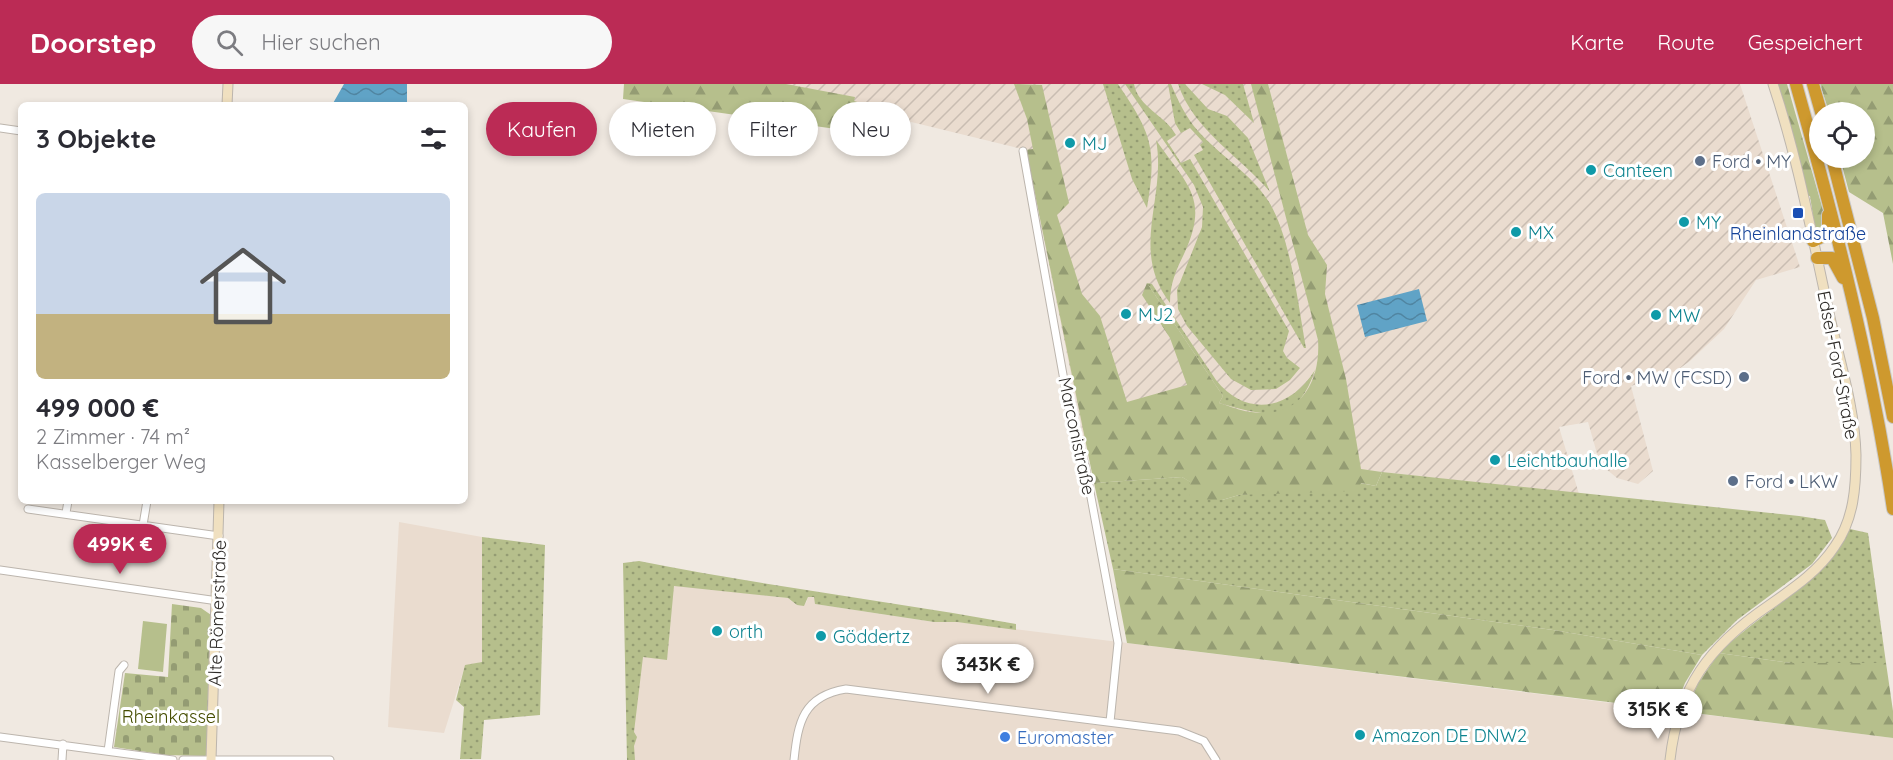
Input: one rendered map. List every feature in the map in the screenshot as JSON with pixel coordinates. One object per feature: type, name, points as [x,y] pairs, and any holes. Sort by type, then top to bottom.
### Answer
[{"type":"highway","points":[[1796,84],[1809,129]]},
{"type":"highway","points":[[1813,84],[1818,102]]},
{"type":"highway","points":[[1813,241],[1828,234],[1830,227],[1820,168]]},
{"type":"highway","points":[[1820,168],[1862,338],[1893,509]]},
{"type":"highway","points":[[1835,168],[1873,318],[1893,417]]},
{"type":"highway","points":[[1817,258],[1832,258],[1839,268],[1862,338]]},
{"type":"street","points":[[227,102],[228,84]]},
{"type":"street","name":"Edsel-Ford-Straße","points":[[1670,760],[1683,702],[1698,672],[1719,645],[1739,626],[1798,585],[1818,567],[1835,546],[1854,500],[1856,453],[1852,424],[1791,144],[1773,84]]},
{"type":"street","points":[[0,128],[18,131]]},
{"type":"street","name":"Marconistraße","points":[[1023,151],[1072,425],[1085,465],[1118,643],[1110,722]]},
{"type":"street","points":[[66,513],[68,504]]},
{"type":"street","points":[[143,525],[146,504]]},
{"type":"street","name":"Alte Römerstraße","points":[[211,759],[218,601],[219,504]]},
{"type":"street","points":[[28,509],[219,536]]},
{"type":"street","points":[[0,570],[218,601]]},
{"type":"street","points":[[108,751],[119,671],[124,665]]},
{"type":"street","points":[[794,760],[802,717],[813,702],[827,692],[846,690],[1179,731],[1194,736],[1211,750],[1216,760]]},
{"type":"street","points":[[0,737],[173,760]]},
{"type":"street","points":[[62,760],[63,744]]},
{"type":"street","points":[[183,760],[330,760]]},
{"type":"shaded area","points":[[699,84],[1740,84],[1800,267],[1756,280],[1724,329],[1690,361],[1676,371],[1631,386],[1653,471],[1638,484],[1617,478],[1600,464],[1588,422],[1559,427],[1579,494],[1084,439],[1026,150],[911,122],[911,102],[830,102],[830,107],[818,105],[818,102],[801,102]]},
{"type":"shaded area","points":[[399,522],[482,537],[482,662],[465,666],[444,733],[388,727]]},
{"type":"shaded area","points":[[624,570],[735,592],[788,598],[797,605],[806,603],[808,597],[815,597],[815,604],[934,622],[957,622],[1893,738],[1893,760],[632,760]]},
{"type":"green space","points":[[624,84],[786,84],[855,97],[854,101],[858,102],[830,102],[830,128],[818,127],[818,102],[728,102],[728,114],[716,112],[716,102],[644,102],[623,99]]},
{"type":"green space","points":[[1014,84],[1042,85],[1069,203],[1057,215],[1082,294],[1100,316],[1127,402],[1187,385],[1170,338],[1142,295],[1147,283],[1223,396],[1219,403],[1247,411],[1267,413],[1282,410],[1303,396],[1311,384],[1318,356],[1318,340],[1251,84],[1268,84],[1308,235],[1327,265],[1325,294],[1346,379],[1361,469],[1382,472],[1376,486],[1361,483],[1356,491],[1239,495],[1222,500],[1189,500],[1190,482],[1182,477],[1094,483],[1026,150],[1033,149],[1027,119]]},
{"type":"green space","points":[[1103,84],[1118,84],[1145,129],[1151,156],[1147,208],[1132,179]]},
{"type":"green space","points":[[1125,84],[1134,84],[1141,99],[1176,135],[1167,141],[1181,163],[1190,159],[1289,331],[1283,351],[1287,358],[1300,368],[1290,380],[1276,389],[1251,390],[1231,379],[1187,326],[1178,309],[1177,290],[1202,227],[1203,207],[1194,185]]},
{"type":"green space","points":[[1168,84],[1171,84],[1183,109],[1198,131],[1253,182],[1269,202],[1277,217],[1297,292],[1306,348],[1194,155],[1203,150],[1200,145],[1203,142],[1190,128],[1181,133],[1175,123]]},
{"type":"green space","points":[[1178,84],[1185,84],[1208,109],[1227,116],[1248,138],[1270,192],[1206,129],[1185,101]]},
{"type":"green space","points":[[1202,84],[1243,84],[1254,123],[1225,95]]},
{"type":"green space","points":[[1778,84],[1787,84],[1809,168],[1811,168],[1823,210],[1826,230],[1818,233],[1815,229],[1810,196],[1808,196]]},
{"type":"green space","points":[[1820,84],[1893,84],[1893,264],[1883,213],[1849,192],[1843,168],[1875,168],[1875,102],[1826,102]]},
{"type":"green space","points":[[1156,140],[1185,181],[1195,205],[1192,235],[1174,277],[1170,303],[1158,283],[1152,263],[1150,243],[1157,182]]},
{"type":"green space","points":[[1147,283],[1152,284],[1216,380],[1228,392],[1241,400],[1255,404],[1281,401],[1294,394],[1315,370],[1299,401],[1289,409],[1278,413],[1251,411],[1219,403],[1223,396]]},
{"type":"green space","points":[[1382,472],[1799,516],[1825,520],[1832,538],[1812,564],[1737,620],[1702,655],[1553,630],[1113,569],[1094,483],[1182,477],[1222,500],[1239,495],[1360,483],[1376,486]]},
{"type":"green space","points":[[1850,529],[1868,533],[1886,663],[1791,663],[1719,653],[1823,567]]},
{"type":"green space","points":[[482,537],[545,545],[540,715],[484,720],[481,759],[460,759],[464,707],[456,700],[465,665],[482,662]]},
{"type":"green space","points":[[639,561],[1016,624],[1016,630],[957,622],[934,622],[815,604],[814,597],[808,597],[804,606],[797,605],[788,598],[674,586],[667,660],[643,657],[634,732],[637,737],[634,746],[635,760],[627,760],[623,563]]},
{"type":"green space","points":[[1113,569],[1553,630],[1702,655],[1685,683],[1674,710],[1127,643]]},
{"type":"green space","name":"Rheinkassel","points":[[172,604],[201,608],[214,617],[209,754],[205,756],[166,755],[114,747],[125,673],[168,677]]},
{"type":"green space","points":[[143,621],[167,624],[163,672],[138,669]]},
{"type":"green space","points":[[1719,653],[1791,663],[1886,663],[1893,711],[1893,738],[1686,712],[1698,683]]},
{"type":"water","points":[[344,84],[407,84],[407,102],[334,102]]},
{"type":"water","points":[[1419,289],[1427,321],[1365,337],[1357,305]]},
{"type":"place","name":"MJ","points":[[1070,143]]},
{"type":"place","name":"Ford • MY","points":[[1700,161]]},
{"type":"place","name":"Canteen","points":[[1591,170]]},
{"type":"place","name":"Rheinlandstraße","points":[[1798,213]]},
{"type":"place","name":"MY","points":[[1684,222]]},
{"type":"place","name":"MX","points":[[1516,232]]},
{"type":"place","name":"MJ2","points":[[1126,314]]},
{"type":"place","name":"MW","points":[[1656,315]]},
{"type":"place","name":"Ford • MW (FCSD)","points":[[1744,377]]},
{"type":"place","name":"Leichtbauhalle","points":[[1495,460]]},
{"type":"place","name":"Ford • LKW","points":[[1733,481]]},
{"type":"place","name":"orth","points":[[717,631]]},
{"type":"place","name":"Göddertz","points":[[821,636]]},
{"type":"place","name":"Amazon DE DNW2","points":[[1360,735]]},
{"type":"place","name":"Euromaster","points":[[1005,737]]}]
